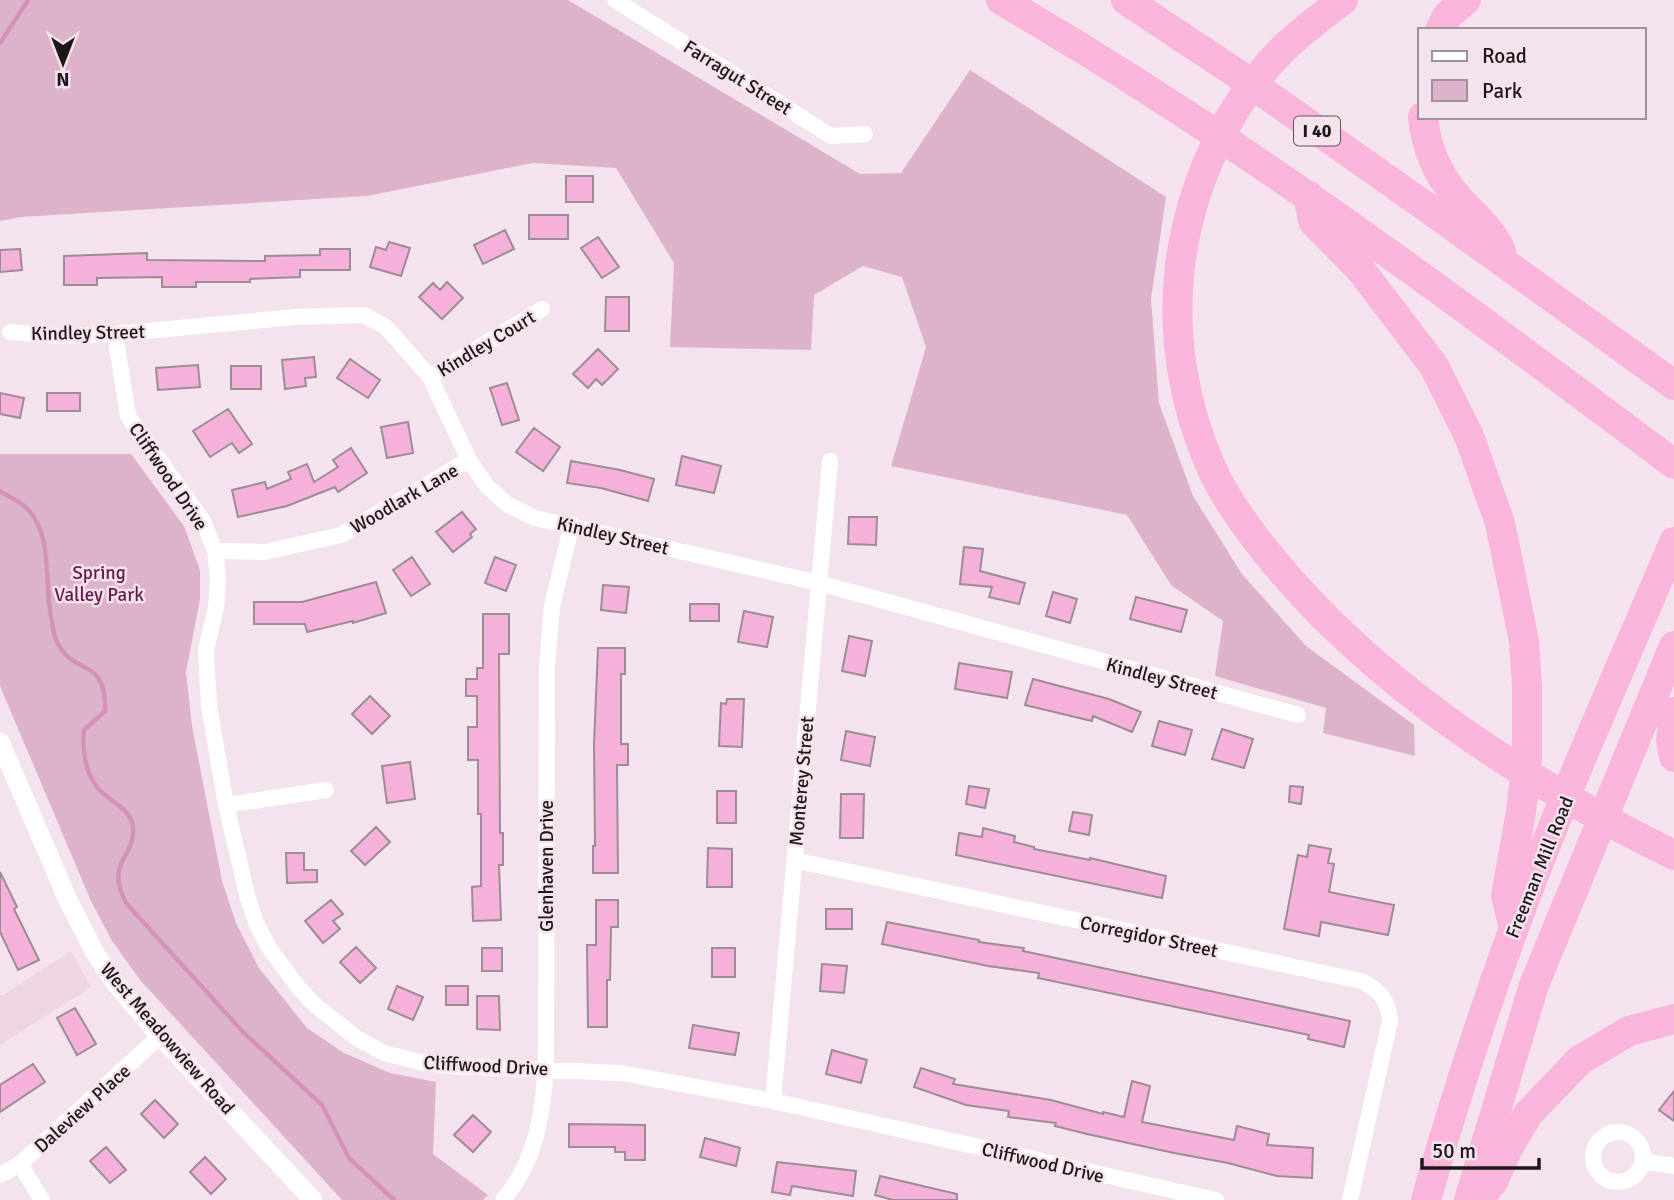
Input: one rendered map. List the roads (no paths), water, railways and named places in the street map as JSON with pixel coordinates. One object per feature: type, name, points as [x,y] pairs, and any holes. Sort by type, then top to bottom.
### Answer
[{"type":"highway","points":[[1001,0],[1152,91],[1308,195],[1480,317],[1674,464]]},
{"type":"highway","name":"I 40","points":[[1126,0],[1507,264],[1674,385]]},
{"type":"highway","points":[[1343,0],[1280,53],[1238,107],[1200,179],[1189,215],[1177,289],[1180,346],[1187,397],[1197,431],[1212,468],[1234,508],[1301,592],[1327,619],[1416,697],[1539,782],[1619,828],[1674,855]]},
{"type":"highway","points":[[1441,28],[1448,15],[1466,0]]},
{"type":"highway","points":[[1423,119],[1428,145],[1437,169],[1455,195],[1493,234],[1507,264]]},
{"type":"highway","points":[[1308,195],[1313,221],[1360,269],[1434,366],[1469,436],[1500,523],[1524,641],[1528,734],[1521,812],[1506,896],[1514,928]]},
{"type":"highway","name":"Freeman Mill Road","points":[[1426,1200],[1455,1098],[1514,928],[1552,830],[1674,542]]},
{"type":"highway","points":[[1469,1200],[1534,985],[1674,646]]},
{"type":"highway","points":[[1674,712],[1671,740],[1674,757]]},
{"type":"highway","points":[[1476,1200],[1493,1182],[1507,1150],[1528,1114],[1580,1060],[1629,1031],[1674,1019]]},
{"type":"street","name":"Farragut Street","points":[[615,0],[831,136],[865,134]]},
{"type":"street","name":"Kindley Court","points":[[430,377],[542,309]]},
{"type":"street","name":"Kindley Street","points":[[10,332],[58,337],[295,317],[364,315],[386,327],[430,377],[469,460],[486,485],[507,503],[535,518],[572,524],[819,583],[1298,715]]},
{"type":"street","name":"Cliffwood Drive","points":[[115,334],[128,416],[203,521],[215,551],[218,577],[216,607],[206,649],[209,706],[226,805],[248,898],[257,925],[269,948],[299,988],[335,1023],[384,1053],[420,1062],[647,1076],[773,1101],[1216,1200]]},
{"type":"street","name":"Woodlark Lane","points":[[215,551],[265,552],[341,534],[469,460]]},
{"type":"street","name":"Monterey Street","points":[[773,1101],[830,461]]},
{"type":"street","name":"Glenhaven Drive","points":[[503,1200],[523,1173],[534,1147],[542,1108],[546,1068],[547,667],[552,606],[572,524]]},
{"type":"street","name":"West Meadowview Road","points":[[0,742],[81,929],[116,984],[160,1036],[313,1200]]},
{"type":"street","points":[[226,805],[326,790]]},
{"type":"street","name":"Corregidor Street","points":[[794,860],[1362,981],[1372,986],[1387,1004],[1390,1021],[1350,1200]]},
{"type":"street","name":"Daleview Place","points":[[0,1175],[20,1164],[160,1036]]},
{"type":"street","points":[[1643,1161],[1674,1166]]},
{"type":"street","points":[[20,1164],[42,1200]]},
{"type":"waterway","points":[[0,43],[28,0]]},
{"type":"waterway","points":[[0,491],[23,505],[33,515],[39,528],[44,542],[49,602],[57,642],[64,653],[95,674],[101,682],[105,711],[84,730],[83,744],[87,767],[93,781],[101,792],[128,814],[133,826],[133,837],[119,868],[118,877],[126,903],[243,1032],[322,1105],[349,1158],[394,1200]]},
{"type":"park label","name":"Spring Valley Park","points":[[99,583]]}]
